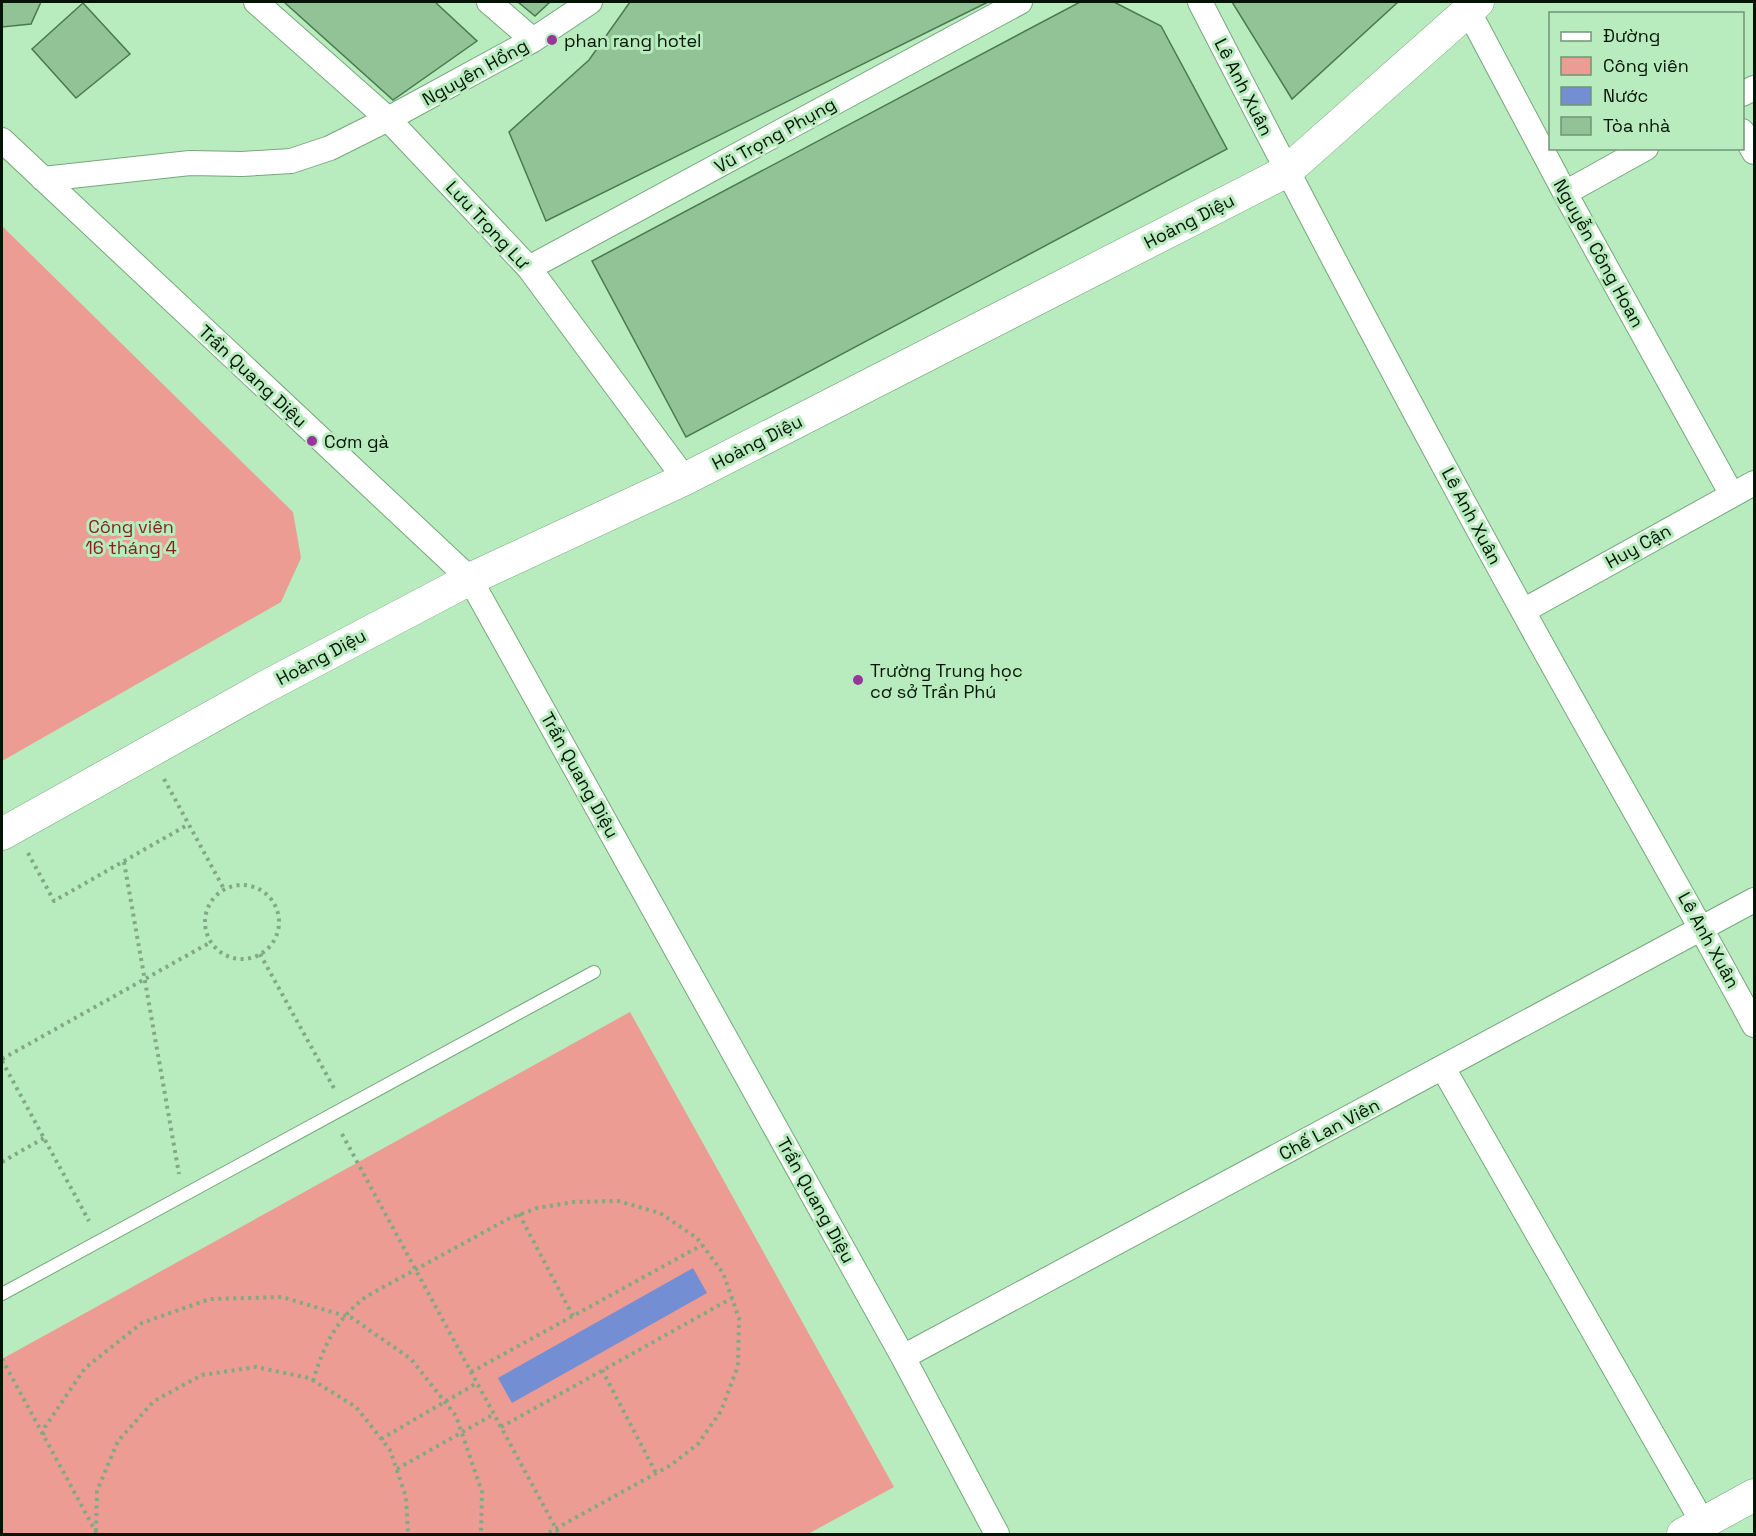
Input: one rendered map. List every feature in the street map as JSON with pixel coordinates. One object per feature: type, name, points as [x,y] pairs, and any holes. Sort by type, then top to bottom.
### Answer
[{"type":"street","name":"Lưu Trọng Lư","points":[[256,2],[388,119],[529,268],[685,479]]},
{"type":"street","points":[[489,2],[533,40]]},
{"type":"street","name":"Nguyên Hồng","points":[[43,179],[190,164],[291,161],[330,148],[388,119],[533,40],[590,2]]},
{"type":"street","name":"Vũ Trọng Phụng","points":[[529,268],[1020,2]]},
{"type":"street","name":"Lê Anh Xuân","points":[[1200,2],[1287,171],[1523,611],[1755,1024]]},
{"type":"street","name":"Hoàng Diệu","points":[[8,831],[265,687],[470,579],[685,479],[1287,171],[1473,6]]},
{"type":"street","name":"Nguyễn Công Hoan","points":[[1473,6],[1565,194],[1732,495]]},
{"type":"street","points":[[1744,133],[1755,152]]},
{"type":"street","name":"Trần Quang Diệu","points":[[2,140],[470,579],[903,1357],[997,1534]]},
{"type":"street","points":[[1565,194],[1642,150]]},
{"type":"street","name":"Huy Cận","points":[[1523,611],[1755,483]]},
{"type":"street","name":"Chế Lan Viên","points":[[903,1357],[1755,900]]},
{"type":"street","points":[[1443,1068],[1693,1529],[1755,1495]]},
{"type":"lane","points":[[2,1294],[594,972]]},
{"type":"path","points":[[148,752],[224,889]]},
{"type":"path","points":[[8,831],[54,901],[189,824]]},
{"type":"path","points":[[124,862],[183,1195]]},
{"type":"path","points":[[246,884],[257,887],[275,904],[279,915],[279,928],[275,940],[267,950],[243,959],[231,957],[219,951],[211,942],[206,931],[207,907],[224,889],[246,884]]},
{"type":"path","points":[[100,1240],[2,1060],[211,942]]},
{"type":"path","points":[[260,954],[345,1108]]},
{"type":"path","points":[[332,1115],[559,1534]]},
{"type":"path","points":[[2,1162],[44,1138]]},
{"type":"path","points":[[313,1381],[328,1341],[350,1308],[367,1296],[508,1218],[537,1208],[574,1202],[618,1201],[660,1213],[696,1238],[723,1273],[739,1318],[738,1366],[721,1411],[698,1444],[671,1465],[546,1534]]},
{"type":"path","points":[[519,1214],[573,1316]]},
{"type":"path","points":[[471,1372],[702,1245]]},
{"type":"path","points":[[43,1435],[45,1428],[85,1368],[142,1323],[210,1299],[282,1297],[352,1318],[411,1359],[456,1416],[482,1492],[481,1534]]},
{"type":"path","points":[[501,1426],[732,1298]]},
{"type":"path","points":[[2,1359],[96,1533]]},
{"type":"path","points":[[96,1533],[97,1491],[118,1441],[154,1401],[202,1375],[256,1367],[313,1381],[356,1407],[390,1450],[406,1497],[408,1534]]},
{"type":"path","points":[[602,1370],[656,1473]]},
{"type":"path","points":[[381,1439],[477,1383]]},
{"type":"path","points":[[397,1469],[494,1414]]},
{"type":"green space","name":"Công viên 16 tháng 4","points":[[2,226],[293,512],[301,558],[281,602],[2,761]]},
{"type":"green space","points":[[630,1012],[894,1487],[808,1534],[2,1534],[2,1359]]},
{"type":"water","points":[[693,1268],[707,1293],[512,1403],[498,1378]]},
{"type":"building","points":[[2,2],[41,2],[31,24],[2,27]]},
{"type":"building","points":[[284,2],[435,2],[477,41],[393,100]]},
{"type":"building","points":[[518,2],[550,2],[535,16]]},
{"type":"building","points":[[630,2],[988,2],[546,221],[509,132],[589,60]]},
{"type":"building","points":[[1080,2],[1114,2],[1161,26],[1227,149],[686,437],[592,261]]},
{"type":"building","points":[[1232,2],[1398,2],[1292,99]]},
{"type":"building","points":[[83,3],[130,54],[76,98],[32,49]]},
{"type":"place","name":"phan rang hotel","points":[[552,40]]},
{"type":"place","name":"Cơm gà","points":[[312,441]]},
{"type":"place","name":"Trường Trung học cơ sở Trần Phú","points":[[858,680]]}]
